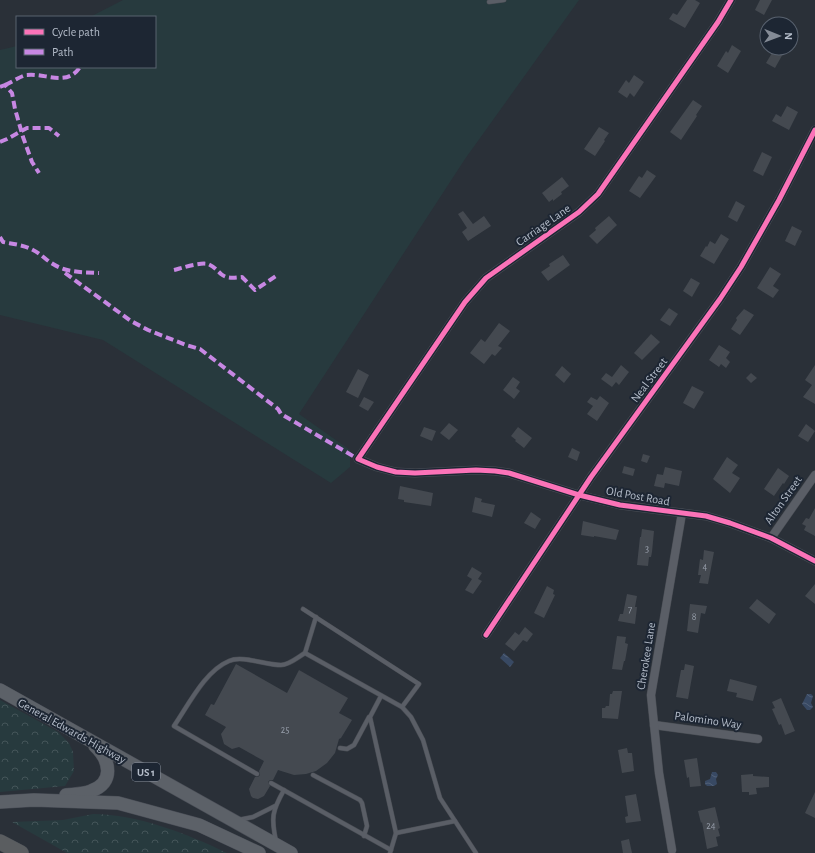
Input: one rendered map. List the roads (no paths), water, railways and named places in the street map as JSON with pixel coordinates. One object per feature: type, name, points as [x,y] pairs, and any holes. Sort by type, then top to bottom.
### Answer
[{"type":"highway","points":[[0,842],[20,853]]},
{"type":"main road","name":"General Edwards Highway","points":[[0,690],[232,821],[292,853]]},
{"type":"main road","points":[[1,802],[34,800],[87,792],[97,788],[102,784],[108,772],[107,762],[100,751],[88,739]]},
{"type":"main road","points":[[34,800],[118,803],[199,825],[259,853]]},
{"type":"street","name":"Carriage Lane","points":[[358,459],[464,302],[475,289],[486,278],[579,212],[598,194],[718,22],[731,0]]},
{"type":"street","name":"Neal Street","points":[[486,635],[578,495],[689,343],[741,267],[779,200],[815,130]]},
{"type":"street","name":"Old Post Road","points":[[358,459],[376,467],[396,472],[415,473],[476,470],[509,473],[578,495],[620,505],[706,516],[771,538],[815,561]]},
{"type":"street","name":"Alton Street","points":[[771,538],[815,475]]},
{"type":"street","name":"Cherokee Lane","points":[[672,850],[659,773],[651,695],[682,513]]},
{"type":"street","name":"Palomino Way","points":[[654,725],[758,739]]},
{"type":"lane","points":[[489,2],[504,0]]},
{"type":"lane","points":[[303,609],[419,684],[402,707]]},
{"type":"lane","points":[[257,774],[174,726],[204,681],[218,667],[230,660],[238,659],[282,665],[305,653],[316,617]]},
{"type":"lane","points":[[305,653],[402,707],[411,716],[423,740],[440,798],[476,853]]},
{"type":"lane","points":[[340,748],[347,749],[354,745],[381,696]]},
{"type":"lane","points":[[271,783],[390,852],[396,833],[370,717]]},
{"type":"lane","points":[[313,775],[360,800],[368,826],[364,836]]},
{"type":"lane","points":[[277,845],[273,818],[275,806],[284,790]]},
{"type":"lane","points":[[232,821],[253,817],[275,806]]},
{"type":"lane","points":[[396,833],[455,821]]},
{"type":"water","points":[[504,653],[514,662],[510,667],[500,658]]},
{"type":"water","points":[[807,694],[811,694],[813,696],[811,703],[813,707],[810,710],[807,710],[802,704]]},
{"type":"water","points":[[712,772],[716,772],[718,775],[716,779],[717,784],[714,786],[707,786],[705,781],[710,779]]}]
